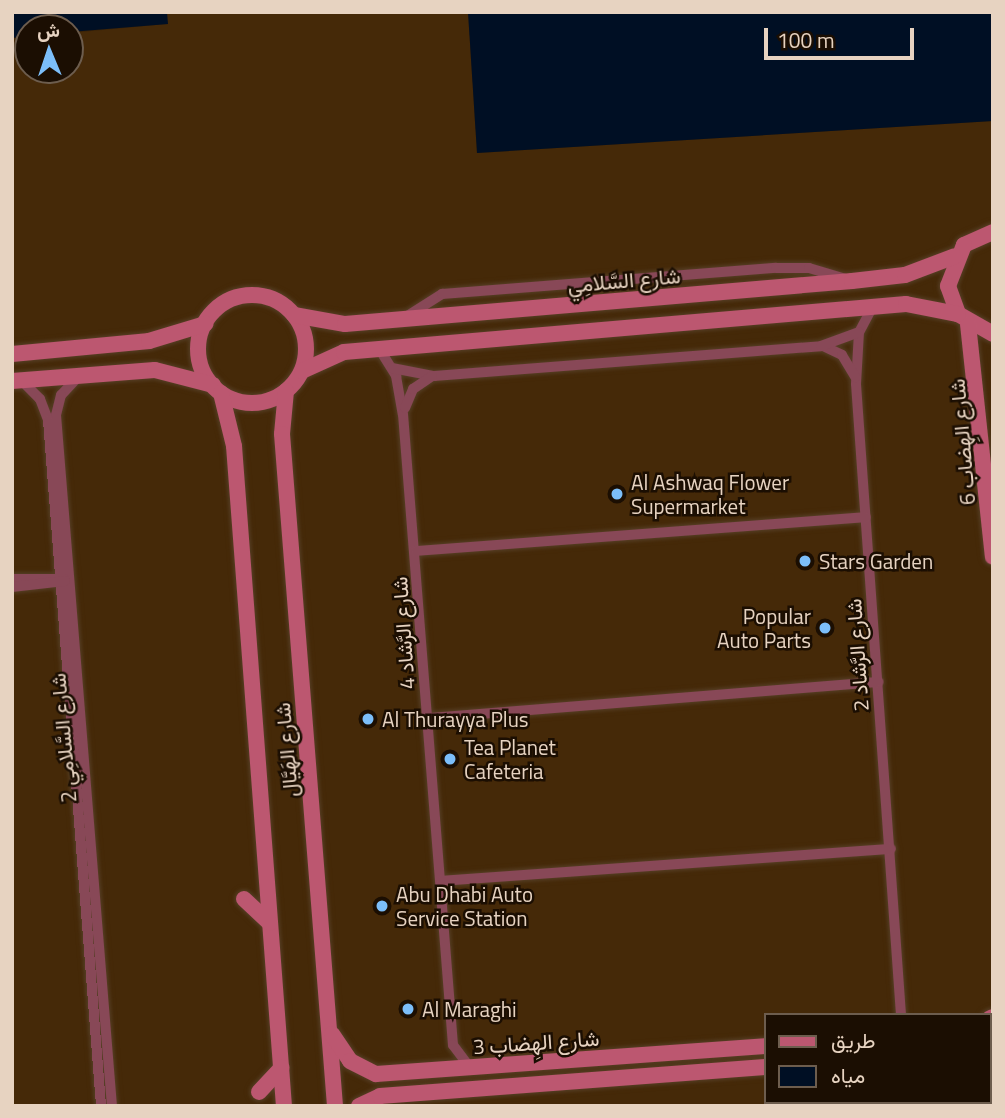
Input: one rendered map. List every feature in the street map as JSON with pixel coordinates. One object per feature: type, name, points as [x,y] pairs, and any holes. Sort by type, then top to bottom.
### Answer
[{"type":"street","name":"شارع السَّلامِي","points":[[294,315],[345,324],[905,275],[955,256],[976,236],[993,232]]},
{"type":"street","name":"شارع الهِضاب 6","points":[[955,256],[947,286],[963,319],[980,389],[993,557]]},
{"type":"street","points":[[217,389],[198,351],[205,324],[220,306],[245,296],[271,298],[294,315],[306,342],[302,371]]},
{"type":"street","points":[[17,380],[167,370],[254,402],[286,391],[302,371],[344,352],[921,305],[963,319],[993,334]]},
{"type":"street","name":"شارع الرَّشاد 2","points":[[872,308],[859,331],[856,384],[902,1009]]},
{"type":"street","points":[[12,354],[149,341],[205,324]]},
{"type":"street","points":[[392,368],[434,376],[821,346],[859,331]]},
{"type":"street","points":[[821,346],[842,355],[856,384]]},
{"type":"street","name":"شارع الرَّشاد 4","points":[[380,350],[392,368],[404,414],[453,1045]]},
{"type":"street","name":"شارع السَّلامِي 2","points":[[80,376],[61,395],[56,415],[64,579],[101,1106]]},
{"type":"street","points":[[404,414],[413,389],[434,376]]},
{"type":"street","name":"شارع السَّلامِي 2","points":[[17,380],[47,416],[64,579],[76,661],[112,1106]]},
{"type":"street","name":"شارع الهَيَّال","points":[[217,389],[234,446],[284,1106]]},
{"type":"street","name":"شارع الهَيَّال","points":[[286,391],[282,434],[335,1106]]},
{"type":"street","points":[[416,551],[866,517]]},
{"type":"street","points":[[12,579],[64,579]]},
{"type":"street","points":[[12,587],[64,579]]},
{"type":"street","points":[[429,718],[879,682]]},
{"type":"street","points":[[441,881],[891,849]]},
{"type":"street","points":[[244,899],[270,923]]},
{"type":"street","name":"شارع الهِضاب 3","points":[[329,1030],[365,1070],[408,1073],[764,1046]]},
{"type":"street","points":[[438,1071],[453,1045],[471,1069]]},
{"type":"street","name":"شارع الهِضاب 3","points":[[359,1106],[410,1094],[764,1067]]},
{"type":"street","points":[[259,1092],[281,1068]]},
{"type":"street","points":[[408,1073],[398,1085],[410,1094]]},
{"type":"shaded area","points":[[167,12],[468,12],[477,153],[993,121],[993,1106],[12,1106],[12,38],[14,84],[84,84],[84,32],[167,24]]},
{"type":"water","points":[[12,12],[167,12],[168,24],[84,31],[84,14],[14,14],[12,38]]},
{"type":"water","points":[[468,12],[993,12],[993,121],[477,153]]},
{"type":"place","name":"Al Ashwaq Flower Supermarket","points":[[617,494]]},
{"type":"place","name":"Stars Garden","points":[[805,561]]},
{"type":"place","name":"Popular Auto Parts","points":[[825,628]]},
{"type":"place","name":"Al Thurayya Plus","points":[[368,719]]},
{"type":"place","name":"Tea Planet Cafeteria","points":[[450,759]]},
{"type":"place","name":"Abu Dhabi Auto Service Station","points":[[382,906]]},
{"type":"place","name":"Al Maraghi","points":[[408,1009]]}]
